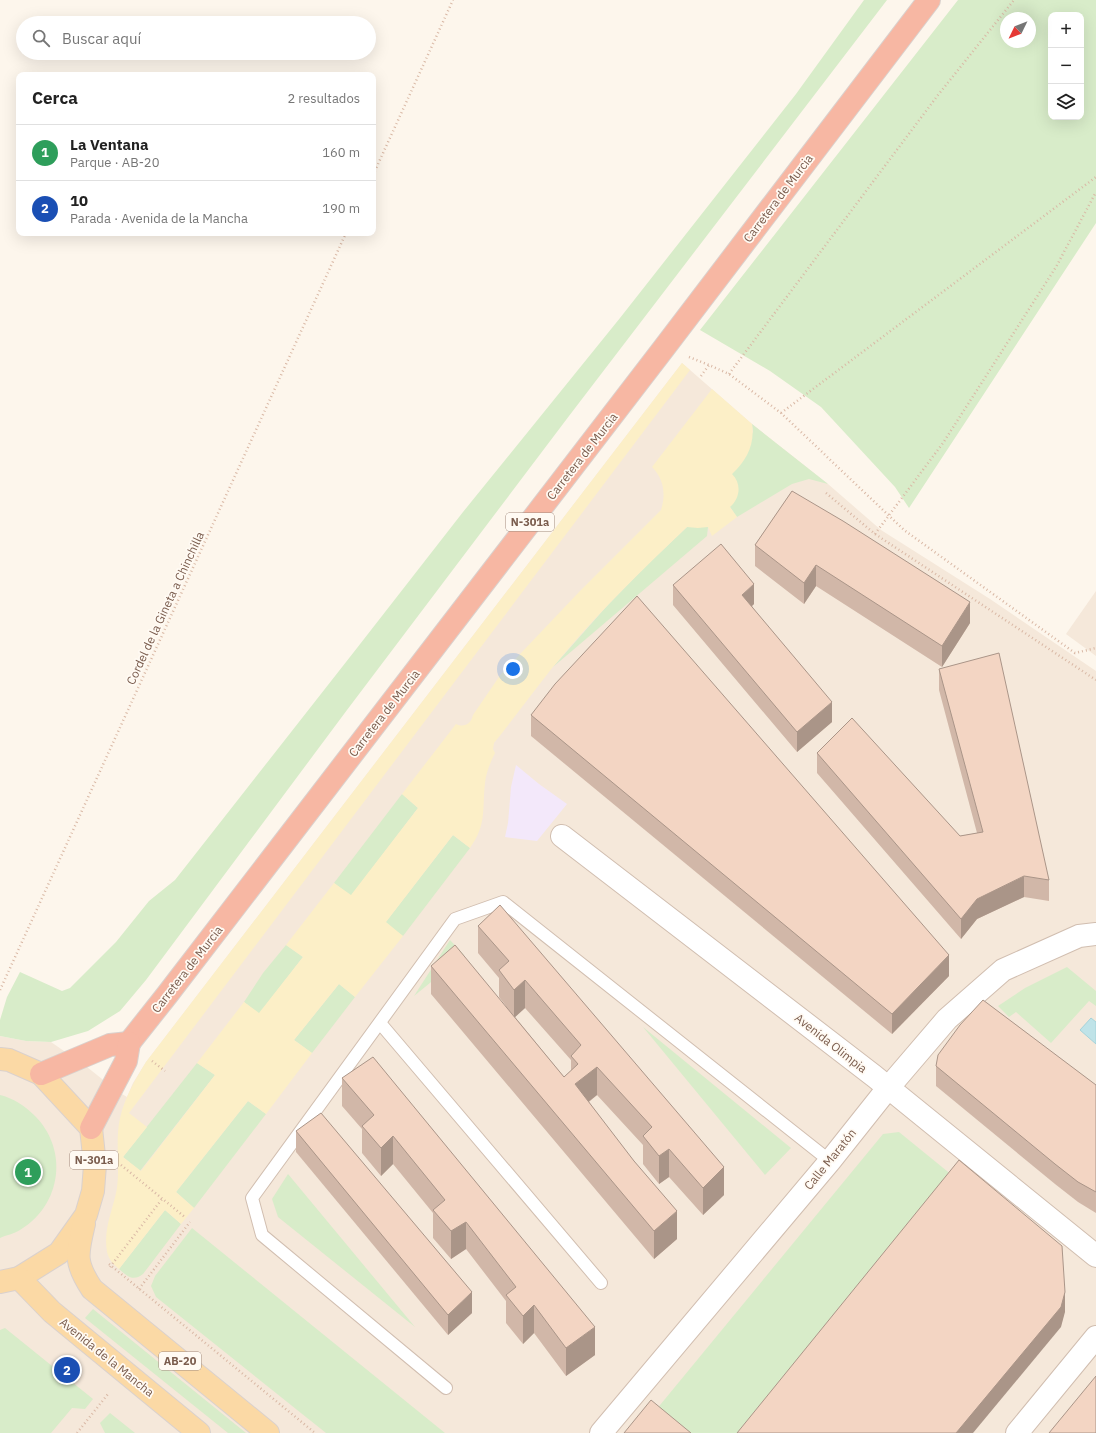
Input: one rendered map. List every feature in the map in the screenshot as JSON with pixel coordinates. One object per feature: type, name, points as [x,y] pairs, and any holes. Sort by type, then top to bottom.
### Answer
[{"type":"highway","name":"Carretera de Murcia","points":[[129,1043],[177,983],[929,0]]},
{"type":"highway","points":[[41,1074],[110,1044],[129,1043],[126,1061],[91,1128]]},
{"type":"main road","points":[[0,1059],[9,1060],[41,1074],[91,1128]]},
{"type":"main road","name":"N-301a","points":[[9,1280],[59,1253],[86,1215],[93,1191],[95,1165],[91,1128]]},
{"type":"main road","name":"AB-20","points":[[86,1215],[78,1247],[78,1264],[82,1275],[92,1289],[268,1433]]},
{"type":"main road","name":"Avenida de la Mancha","points":[[9,1280],[52,1312],[199,1433]]},
{"type":"street","name":"Avenida Olimpia","points":[[562,836],[888,1088],[1096,1256]]},
{"type":"street","name":"Calle Maratón","points":[[602,1433],[947,1019],[1003,970],[1079,936],[1096,934]]},
{"type":"street","points":[[1017,1433],[1096,1337]]},
{"type":"lane","points":[[446,1388],[262,1236],[252,1198],[455,919],[503,902],[830,1161]]},
{"type":"lane","points":[[380,1023],[601,1283]]},
{"type":"path","points":[[376,168],[453,0]]},
{"type":"path","points":[[729,374],[938,95],[1014,0]]},
{"type":"path","points":[[781,413],[1096,177]]},
{"type":"path","points":[[875,534],[943,443],[1047,280],[1096,192]]},
{"type":"path","name":"Cordel de la Gineta a Chinchilla","points":[[0,990],[345,236]]},
{"type":"path","points":[[664,348],[729,374],[781,413],[904,530],[1074,653],[1096,648]]},
{"type":"path","points":[[700,376],[709,365]]},
{"type":"path","points":[[826,493],[875,534],[1096,680]]},
{"type":"path","points":[[120,1164],[186,1218]]},
{"type":"path","points":[[113,1264],[162,1199]]},
{"type":"path","points":[[139,1289],[190,1222]]},
{"type":"path","points":[[106,1261],[315,1433]]},
{"type":"path","points":[[77,1433],[108,1394]]},
{"type":"shaded area","points":[[682,363],[752,424],[828,484],[881,530],[990,599],[1096,671],[1096,1433],[0,1433],[0,1036],[26,1041],[51,1042],[127,1097],[133,1083],[146,1062]]},
{"type":"shaded area","points":[[1096,591],[1096,656],[1066,634]]},
{"type":"shaded area","points":[[516,765],[567,804],[537,841],[505,837],[508,823],[511,787]]},
{"type":"green space","points":[[864,0],[887,0],[569,416],[146,980],[120,1011],[88,1031],[51,1042],[26,1041],[0,1036],[0,1020],[7,997],[20,972],[62,991],[70,988],[116,942],[149,901],[175,880],[463,512],[620,318],[796,94]]},
{"type":"green space","points":[[958,0],[1096,0],[1096,223],[909,508],[895,487],[821,407],[770,371],[700,330]]},
{"type":"green space","points":[[752,424],[828,484],[809,479],[792,484],[737,517],[730,507],[732,474],[753,432]]},
{"type":"green space","points":[[687,527],[708,527],[707,536],[553,667],[606,607]]},
{"type":"green space","points":[[402,794],[418,808],[351,896],[334,883]]},
{"type":"green space","points":[[453,835],[470,848],[403,936],[385,923]]},
{"type":"green space","points":[[450,940],[464,955],[414,996]]},
{"type":"green space","points":[[286,945],[303,957],[259,1014],[244,1002],[263,973]]},
{"type":"green space","points":[[1067,967],[1096,991],[1096,1006],[1089,1001],[1051,1043],[1016,1012],[1009,1017],[998,1006],[1025,988]]},
{"type":"green space","points":[[339,984],[355,997],[312,1053],[294,1040]]},
{"type":"green space","points":[[643,1027],[791,1148],[765,1175]]},
{"type":"green space","points":[[197,1063],[215,1075],[140,1171],[123,1157]]},
{"type":"green space","points":[[0,1095],[10,1098],[27,1108],[45,1129],[52,1144],[56,1160],[56,1176],[52,1192],[45,1206],[34,1219],[15,1233],[0,1238]]},
{"type":"green space","points":[[248,1101],[266,1114],[194,1208],[176,1192]]},
{"type":"green space","points":[[899,1132],[958,1180],[741,1433],[672,1433],[651,1416],[883,1134]]},
{"type":"green space","points":[[288,1174],[415,1327],[278,1217],[272,1199]]},
{"type":"green space","points":[[165,1210],[181,1224],[143,1274],[136,1278],[127,1276],[119,1269]]},
{"type":"green space","points":[[192,1228],[445,1433],[326,1433],[156,1297],[151,1286],[155,1276]]},
{"type":"green space","points":[[93,1309],[246,1433],[228,1433],[85,1318]]},
{"type":"green space","points":[[5,1328],[93,1399],[85,1409],[72,1408],[51,1433],[0,1433],[0,1330]]},
{"type":"green space","points":[[110,1413],[135,1433],[105,1433],[100,1423]]},
{"type":"sand","points":[[682,363],[690,370],[129,1113],[147,1127],[123,1157],[141,1171],[215,1075],[197,1063],[244,1002],[259,1013],[303,957],[286,945],[334,883],[351,895],[418,808],[402,794],[456,724],[462,726],[471,721],[473,715],[501,674],[580,591],[661,510],[664,493],[663,487],[659,477],[652,467],[712,389],[752,424],[753,431],[749,451],[742,463],[732,474],[737,482],[738,495],[730,507],[737,517],[712,536],[708,527],[687,527],[641,571],[558,660],[494,743],[493,749],[495,753],[488,768],[486,779],[483,817],[479,832],[470,848],[453,835],[386,922],[403,936],[355,997],[339,984],[294,1040],[312,1053],[266,1114],[248,1101],[176,1192],[194,1208],[181,1224],[165,1210],[119,1269],[113,1264],[107,1252],[106,1235],[117,1188],[120,1118],[134,1082],[146,1062]]},
{"type":"water","points":[[1091,1018],[1096,1022],[1096,1044],[1080,1030]]},
{"type":"building","points":[[792,491],[843,521],[970,602],[942,646],[816,565],[804,583],[755,545]]},
{"type":"building","points":[[721,544],[754,584],[742,595],[832,702],[797,732],[673,585]]},
{"type":"building","points":[[637,596],[949,955],[892,1014],[531,715],[555,684]]},
{"type":"building","points":[[999,653],[1049,880],[1024,876],[977,899],[961,919],[817,753],[852,718],[960,836],[983,832],[939,669]]},
{"type":"building","points":[[500,905],[724,1167],[703,1188],[669,1149],[659,1156],[643,1136],[652,1127],[597,1067],[575,1084],[634,1161],[677,1211],[654,1231],[431,966],[455,945],[564,1077],[578,1064],[571,1056],[581,1045],[525,980],[514,990],[499,970],[509,961],[478,926]]},
{"type":"building","points":[[983,1000],[1096,1085],[1096,1192],[1078,1182],[1055,1164],[936,1066],[938,1055],[960,1025]]},
{"type":"building","points":[[373,1057],[595,1327],[566,1348],[534,1305],[523,1316],[506,1295],[516,1287],[466,1222],[451,1231],[433,1210],[445,1200],[393,1136],[381,1148],[362,1126],[374,1115],[342,1078]]},
{"type":"building","points":[[321,1113],[472,1292],[448,1315],[296,1131]]},
{"type":"building","points":[[959,1160],[1062,1246],[1065,1292],[1061,1307],[956,1433],[737,1433]]},
{"type":"building","points":[[1096,1376],[1096,1433],[1049,1433]]},
{"type":"building","points":[[651,1400],[691,1433],[624,1433]]},
{"type":"place","name":"La Ventana","points":[[28,1172]]},
{"type":"place","name":"10","points":[[67,1370]]}]
